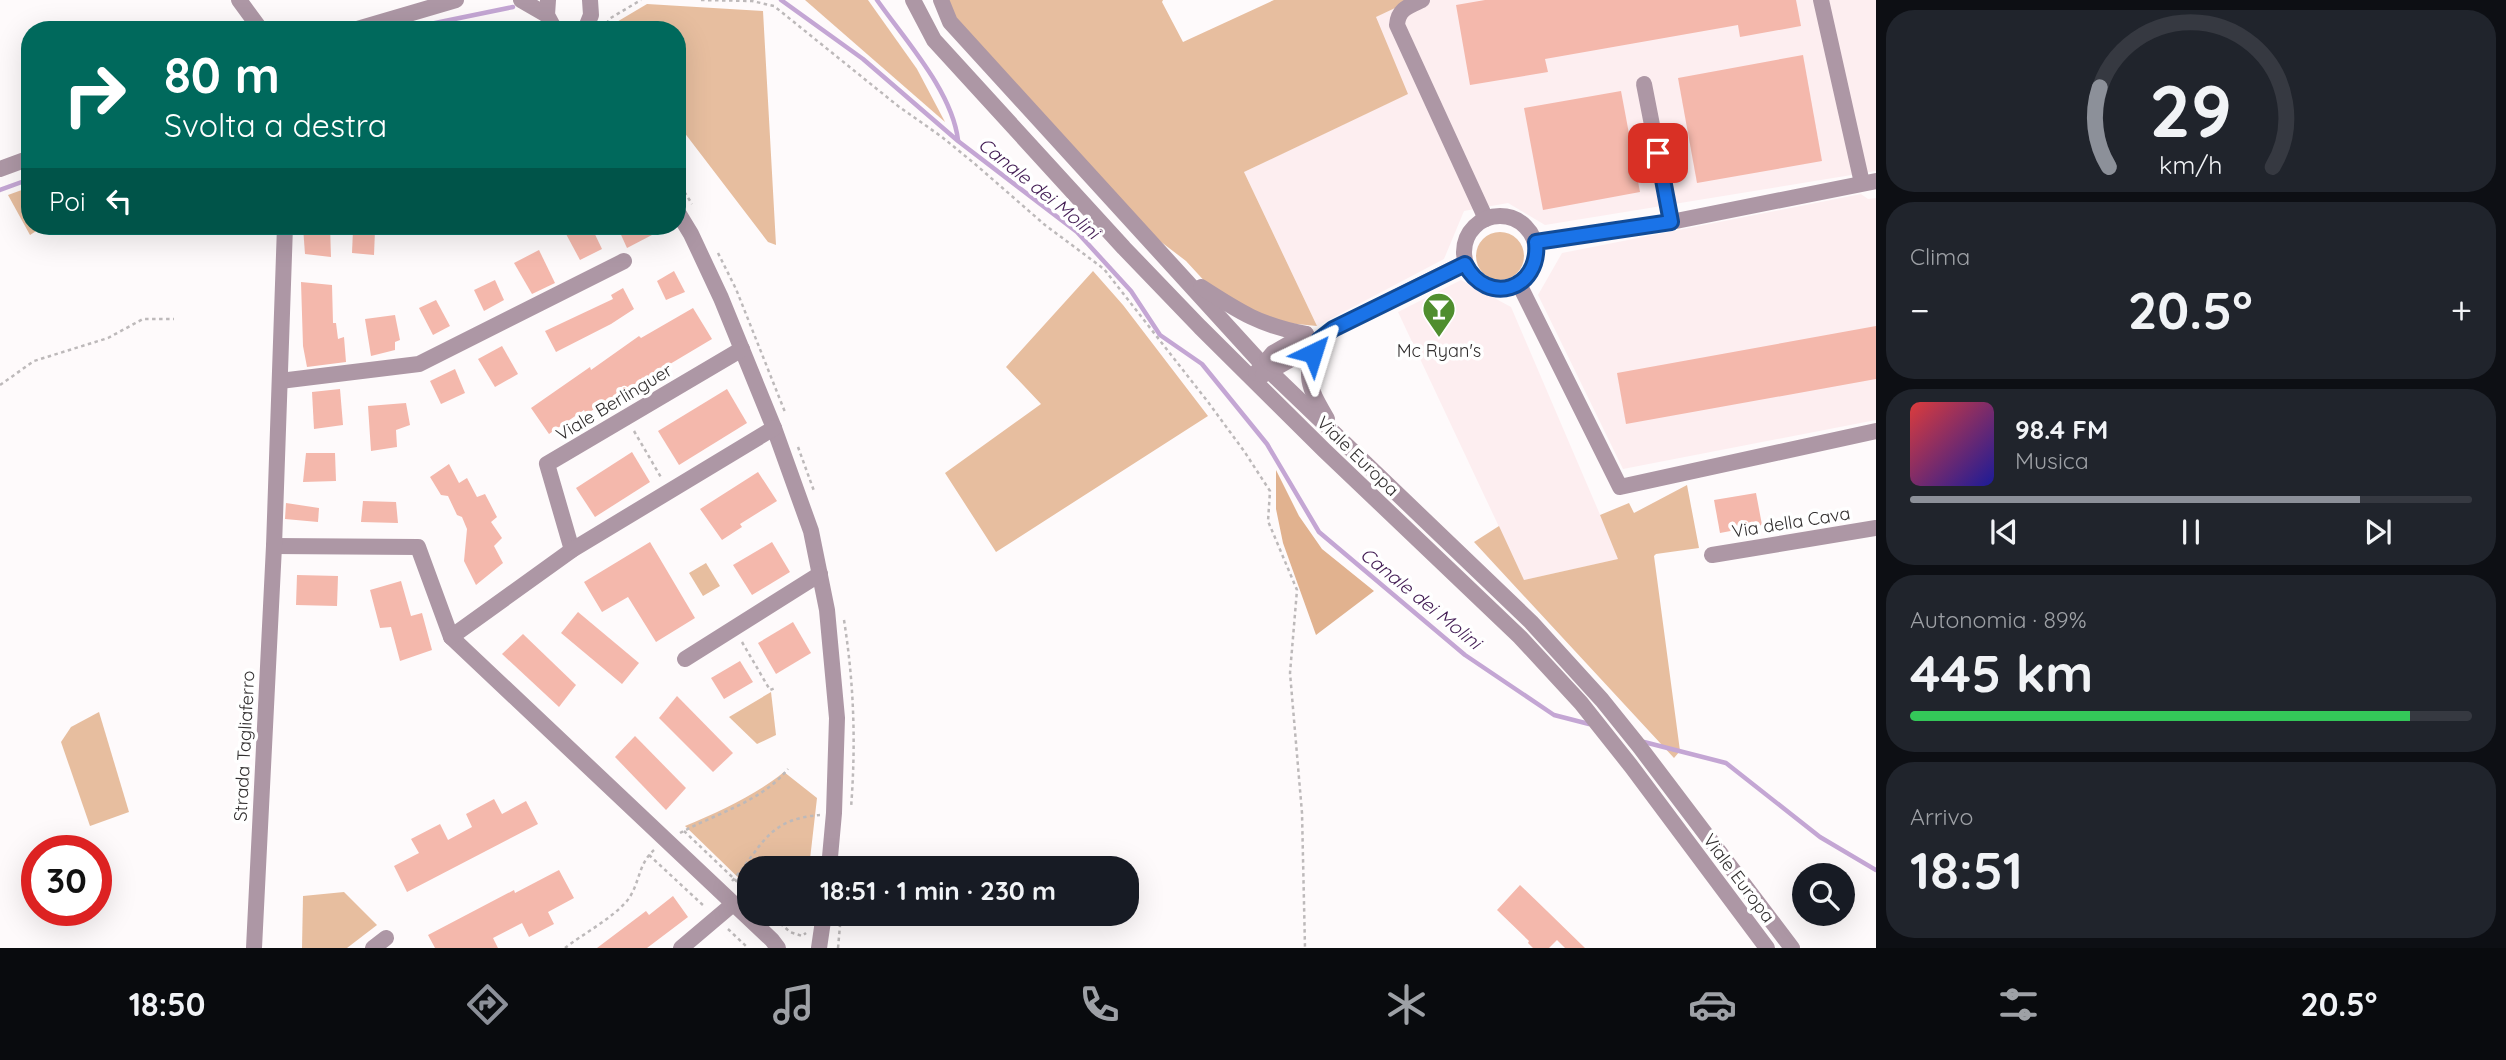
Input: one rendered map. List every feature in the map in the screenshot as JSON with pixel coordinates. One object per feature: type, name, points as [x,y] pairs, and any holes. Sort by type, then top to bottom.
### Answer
[{"type":"street","points":[[239,0],[254,21]]},
{"type":"street","points":[[385,21],[456,0]]},
{"type":"street","points":[[521,0],[552,20]]},
{"type":"street","name":"Viale Europa","points":[[913,0],[923,21],[943,49],[1124,248],[1252,379],[1502,620],[1581,704],[1631,766],[1767,948]]},
{"type":"street","name":"Viale Europa","points":[[941,0],[950,22],[1266,368],[1531,622],[1602,700],[1792,948]]},
{"type":"street","points":[[1422,0],[1404,9],[1398,16],[1397,25],[1486,219]]},
{"type":"street","points":[[1536,242],[1671,222],[1869,182],[1821,0]]},
{"type":"street","points":[[1644,84],[1671,222]]},
{"type":"street","points":[[0,169],[21,161]]},
{"type":"street","points":[[1511,217],[1530,231],[1536,242],[1537,254],[1528,277],[1508,288],[1487,287],[1470,273],[1465,264],[1465,242],[1477,224],[1486,219],[1511,217]]},
{"type":"street","points":[[686,226],[742,349],[811,531],[827,610],[837,718],[830,856]]},
{"type":"street","name":"Strada Tagliaferro","points":[[254,948],[274,546],[285,235]]},
{"type":"street","points":[[280,381],[419,365],[624,261]]},
{"type":"street","points":[[1252,379],[1312,337],[1465,264]]},
{"type":"street","points":[[1184,276],[1250,318],[1312,337]]},
{"type":"street","points":[[1519,284],[1620,487],[1876,431]]},
{"type":"street","points":[[1312,337],[1308,366],[1309,386],[1334,434]]},
{"type":"street","name":"Viale Berlinguer","points":[[572,550],[547,464],[742,349]]},
{"type":"street","points":[[451,637],[572,550],[774,428]]},
{"type":"street","name":"Via della Cava","points":[[1712,555],[1876,528]]},
{"type":"street","points":[[274,546],[418,547],[451,637],[779,945]]},
{"type":"street","points":[[685,659],[820,574]]},
{"type":"street","points":[[681,948],[733,904]]},
{"type":"street","points":[[815,946],[821,926]]},
{"type":"street","points":[[373,948],[386,938]]},
{"type":"path","points":[[608,21],[641,0]]},
{"type":"path","points":[[701,0],[752,1],[775,6],[898,106],[942,137],[1045,225],[1104,269],[1208,402],[1270,491],[1268,521],[1297,590],[1290,673],[1302,813],[1305,948]]},
{"type":"path","points":[[0,385],[34,361],[108,338],[143,319],[174,319]]},
{"type":"path","points":[[626,418],[669,491]]},
{"type":"path","points":[[733,628],[770,690],[775,688]]},
{"type":"path","points":[[565,948],[627,901],[639,877],[642,863],[649,855],[684,831],[752,798],[779,780],[789,769]]},
{"type":"path","points":[[721,892],[760,843],[782,823],[799,816],[820,815]]},
{"type":"path","points":[[684,831],[737,882]]},
{"type":"path","points":[[649,855],[748,948]]},
{"type":"path","points":[[785,926],[796,935],[802,936],[809,929]]},
{"type":"path","points":[[838,948],[840,926]]},
{"type":"shaded area","points":[[805,0],[868,0],[917,69],[945,122]]},
{"type":"shaded area","points":[[949,0],[1163,0],[1183,42],[1274,0],[1412,0],[1376,17],[1408,94],[1244,172],[1317,326],[1286,323],[1253,311],[1209,286],[1186,261],[1152,235],[955,20]]},
{"type":"shaded area","points":[[1412,0],[1876,0],[1876,171],[1545,225],[1508,203],[1464,211],[1444,259],[1317,326],[1244,172],[1407,94],[1375,17]]},
{"type":"shaded area","points":[[647,4],[763,11],[776,245],[768,242],[686,135],[686,21],[618,21]]},
{"type":"shaded area","points":[[21,190],[21,219],[8,195]]},
{"type":"shaded area","points":[[1861,194],[1868,199],[1876,198],[1876,420],[1623,469],[1538,295],[1562,253]]},
{"type":"shaded area","points":[[1500,232],[1517,239],[1524,256],[1517,273],[1500,280],[1483,273],[1476,256],[1483,239]]},
{"type":"shaded area","points":[[1093,271],[1123,305],[1208,416],[996,552],[945,473],[1041,404],[1006,367]]},
{"type":"shaded area","points":[[1461,280],[1511,307],[1619,559],[1524,580],[1398,312]]},
{"type":"shaded area","points":[[1276,470],[1299,516],[1322,549],[1374,591],[1316,635],[1283,543],[1276,509]]},
{"type":"shaded area","points":[[1687,485],[1699,548],[1654,556],[1680,751],[1674,758],[1474,542],[1499,526],[1524,580],[1618,559],[1600,515],[1629,503],[1634,513]]},
{"type":"shaded area","points":[[706,563],[720,586],[703,596],[689,573]]},
{"type":"shaded area","points":[[771,692],[776,735],[757,744],[729,717]]},
{"type":"shaded area","points":[[99,712],[129,812],[90,826],[61,742],[71,727]]},
{"type":"shaded area","points":[[784,772],[817,798],[810,856],[737,856],[737,876],[685,826],[724,809]]},
{"type":"shaded area","points":[[344,892],[377,925],[347,948],[302,948],[303,896]]},
{"type":"building","points":[[1485,0],[1796,0],[1801,26],[1740,37],[1738,25],[1545,59],[1548,72],[1470,85],[1456,5]]},
{"type":"building","points":[[1803,55],[1822,161],[1697,183],[1678,78]]},
{"type":"building","points":[[1621,91],[1640,192],[1543,210],[1524,108]]},
{"type":"building","points":[[304,235],[330,235],[331,257],[305,254]]},
{"type":"building","points":[[353,235],[375,235],[374,255],[352,253]]},
{"type":"building","points":[[567,235],[595,235],[602,249],[580,260]]},
{"type":"building","points":[[621,235],[652,235],[627,248]]},
{"type":"building","points":[[539,250],[555,283],[532,294],[514,263]]},
{"type":"building","points":[[674,271],[685,292],[666,300],[657,281]]},
{"type":"building","points":[[495,280],[504,300],[484,311],[474,290]]},
{"type":"building","points":[[301,282],[332,285],[333,323],[336,323],[338,339],[344,337],[346,362],[307,367],[303,346]]},
{"type":"building","points":[[623,288],[634,309],[556,352],[545,331],[613,299],[611,295]]},
{"type":"building","points":[[436,300],[450,326],[433,335],[419,308]]},
{"type":"building","points":[[693,308],[712,339],[586,414],[584,410],[549,434],[531,408],[639,336],[641,338]]},
{"type":"building","points":[[395,315],[400,340],[395,342],[395,350],[371,356],[365,319]]},
{"type":"building","points":[[1876,326],[1876,379],[1626,424],[1617,373]]},
{"type":"building","points":[[502,346],[518,374],[495,387],[478,359]]},
{"type":"building","points":[[455,369],[465,393],[441,404],[430,381]]},
{"type":"building","points":[[340,389],[343,425],[314,429],[312,392]]},
{"type":"building","points":[[727,389],[747,423],[679,465],[658,431]]},
{"type":"building","points":[[406,403],[410,425],[396,430],[397,447],[371,451],[368,406]]},
{"type":"building","points":[[632,452],[650,482],[595,517],[576,488]]},
{"type":"building","points":[[306,453],[335,453],[336,481],[303,482]]},
{"type":"building","points":[[449,464],[459,483],[467,478],[477,497],[485,494],[497,517],[491,522],[502,538],[494,546],[503,563],[476,585],[464,561],[467,529],[462,517],[457,515],[448,496],[441,495],[430,477]]},
{"type":"building","points":[[758,472],[777,501],[740,524],[742,527],[722,540],[700,509]]},
{"type":"building","points":[[1756,493],[1762,525],[1720,533],[1714,500]]},
{"type":"building","points":[[363,501],[396,502],[398,523],[361,522]]},
{"type":"building","points":[[286,503],[319,508],[318,522],[285,519]]},
{"type":"building","points":[[650,542],[695,618],[656,642],[628,597],[602,612],[584,582]]},
{"type":"building","points":[[772,542],[790,572],[752,595],[733,565]]},
{"type":"building","points":[[297,575],[338,576],[337,606],[296,605]]},
{"type":"building","points":[[401,581],[411,616],[422,613],[432,650],[400,661],[391,627],[380,628],[370,590]]},
{"type":"building","points":[[578,612],[639,663],[622,684],[561,633]]},
{"type":"building","points":[[793,622],[811,653],[776,674],[758,643]]},
{"type":"building","points":[[523,634],[576,685],[559,707],[502,654]]},
{"type":"building","points":[[740,661],[753,682],[724,699],[711,678]]},
{"type":"building","points":[[677,696],[733,753],[713,772],[659,718]]},
{"type":"building","points":[[635,736],[686,788],[666,810],[615,757]]},
{"type":"building","points":[[494,799],[502,814],[526,801],[538,824],[407,892],[394,866],[419,853],[411,839],[440,824],[448,840],[472,827],[466,814]]},
{"type":"building","points":[[559,870],[574,898],[548,912],[554,924],[529,937],[522,923],[493,938],[498,948],[435,948],[428,935]]},
{"type":"building","points":[[1520,885],[1585,948],[1565,948],[1557,940],[1549,948],[1533,948],[1497,910]]},
{"type":"building","points":[[673,896],[688,917],[647,948],[597,948],[646,911],[649,915]]},
{"type":"waterway","name":"Canale dei Molini","points":[[781,0],[863,59],[958,141],[1077,232],[1131,291],[1160,335],[1202,364],[1267,444],[1319,532],[1465,655],[1554,715],[1589,724]]},
{"type":"waterway","points":[[877,0],[937,85],[947,103],[958,140]]},
{"type":"waterway","name":"Canale dei Molini","points":[[445,21],[513,7]]},
{"type":"waterway","name":"Canale dei Molini","points":[[0,190],[21,182]]},
{"type":"waterway","name":"Canale dei Molini","points":[[1644,742],[1726,763],[1820,837],[1876,870]]},
{"type":"place","name":"Mc Ryan's","points":[[1439,339]]},
{"type":"route","points":[[1313,353],[1319,340],[1333,329],[1465,264],[1470,273],[1487,287],[1508,288],[1528,277],[1537,254],[1536,242],[1671,222],[1658,153]]}]
